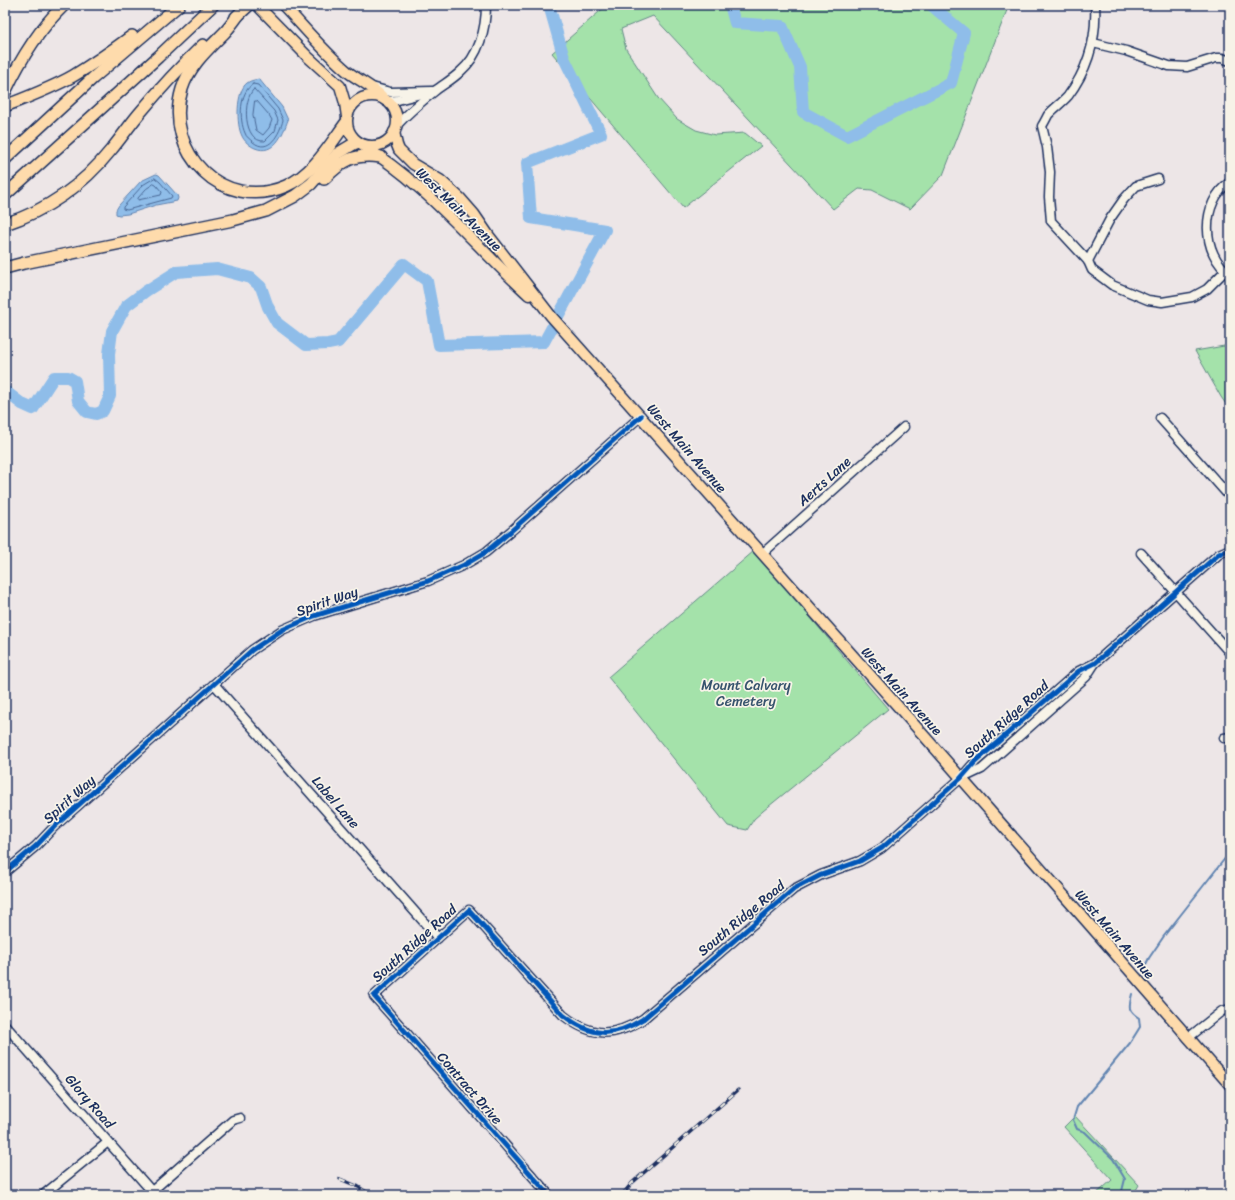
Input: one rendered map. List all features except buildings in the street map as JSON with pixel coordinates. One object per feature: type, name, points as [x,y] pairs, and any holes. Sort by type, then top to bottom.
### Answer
[{"type":"highway","points":[[5,92],[17,66],[30,44],[49,20],[64,5]]},
{"type":"highway","points":[[5,106],[72,76],[97,61],[120,45],[169,5]]},
{"type":"highway","points":[[5,159],[93,78],[180,5]]},
{"type":"highway","points":[[5,195],[213,5]]},
{"type":"highway","points":[[245,9],[197,62],[189,74],[183,88],[178,119],[180,133],[190,157],[200,169],[212,179],[227,187],[244,192],[275,190],[287,186],[310,171],[346,120]]},
{"type":"highway","points":[[10,222],[35,213],[51,204],[64,196],[85,178],[110,151],[138,115],[182,65],[245,9]]},
{"type":"highway","points":[[295,196],[311,184],[337,154],[359,143]]},
{"type":"highway","points":[[5,268],[249,216],[266,211],[295,196],[313,189],[334,169],[348,159],[367,155],[381,157]]},
{"type":"main road","points":[[257,5],[308,57],[340,86],[344,95],[348,131],[352,137],[359,143],[368,146],[384,144],[390,139],[396,129],[395,112],[379,92],[349,72],[283,5]]},
{"type":"main road","points":[[346,120],[349,109],[361,98],[369,96],[386,100]]},
{"type":"main road","name":"West Main Avenue","points":[[396,129],[397,145],[399,150],[413,164],[440,180],[460,198],[474,214],[489,236],[551,316],[926,738],[960,779],[1230,1085]]},
{"type":"main road","name":"West Main Avenue","points":[[359,143],[381,157],[409,179],[438,206],[505,274],[551,316]]},
{"type":"street","points":[[396,129],[410,112],[434,90],[460,73],[472,58],[483,30],[486,5]]},
{"type":"street","points":[[1095,5],[1096,19],[1093,42],[1087,60],[1067,96],[1048,116],[1042,126],[1047,147],[1050,172],[1049,197],[1051,221],[1088,261],[1092,270],[1112,285],[1148,300],[1162,302],[1192,297],[1207,289],[1228,272],[1216,259],[1209,244],[1208,221],[1213,202],[1225,185],[1230,182]]},
{"type":"street","points":[[1093,42],[1126,51],[1169,66],[1187,67],[1216,58],[1222,58],[1230,61]]},
{"type":"street","points":[[371,87],[390,92],[434,90]]},
{"type":"street","points":[[386,100],[410,98],[434,90]]},
{"type":"street","points":[[1088,261],[1110,219],[1124,199],[1136,186],[1158,179]]},
{"type":"street","name":"Spirit Way","points":[[5,872],[36,846],[54,827],[257,647],[282,630],[314,616],[428,581],[464,565],[486,552],[641,416]]},
{"type":"street","points":[[1160,418],[1230,497]]},
{"type":"street","name":"Aerts Lane","points":[[762,554],[904,427]]},
{"type":"street","name":"South Ridge Road","points":[[374,996],[469,910],[562,1015],[574,1024],[593,1032],[613,1032],[629,1028],[643,1019],[790,891],[821,875],[860,861],[882,848],[960,779],[974,762],[1079,671],[1095,662],[1219,554],[1230,549]]},
{"type":"street","points":[[1141,553],[1230,653]]},
{"type":"street","name":"Label Lane","points":[[214,684],[438,938]]},
{"type":"street","name":"Contract Drive","points":[[374,996],[549,1195]]},
{"type":"street","points":[[1188,1038],[1222,1011],[1230,1009]]},
{"type":"street","name":"Glory Road","points":[[5,1025],[153,1193]]},
{"type":"street","points":[[153,1193],[234,1120],[240,1118]]},
{"type":"street","points":[[43,1195],[108,1142]]},
{"type":"green space","points":[[607,5],[645,5],[648,8],[650,5],[1009,5],[943,175],[910,209],[872,190],[859,189],[833,209],[653,16],[621,29],[626,49],[658,98],[677,119],[696,130],[715,135],[745,133],[761,146],[683,208],[552,53]]},
{"type":"green space","points":[[1230,345],[1230,410],[1195,351]]},
{"type":"green space","name":"Mount Calvary Cemetery","points":[[754,551],[888,709],[763,811],[754,819],[747,830],[728,826],[608,677]]},
{"type":"green space","points":[[1075,1116],[1139,1185],[1133,1195],[1095,1195],[1112,1180],[1064,1127]]},
{"type":"water","points":[[259,79],[282,107],[288,120],[277,142],[267,149],[262,150],[253,147],[244,140],[240,131],[238,117],[239,100],[243,87],[248,82]]},
{"type":"water","points":[[156,174],[159,175],[177,195],[177,201],[156,205],[128,214],[116,214],[116,210],[119,205],[141,181]]},
{"type":"waterway","points":[[5,391],[22,404],[33,409],[54,377],[68,377],[75,381],[78,401],[87,412],[96,414],[103,411],[110,396],[109,354],[112,331],[126,306],[176,272],[217,269],[251,278],[261,287],[268,307],[277,323],[306,345],[338,342],[404,264],[427,281],[439,345],[544,342],[605,230],[531,218],[527,163],[601,134],[564,58],[549,5]]},
{"type":"waterway","points":[[730,5],[735,23],[782,26],[800,67],[803,112],[847,136],[951,83],[964,33],[931,5]]},
{"type":"waterway","points":[[1142,972],[1149,958],[1164,936],[1230,852]]},
{"type":"waterway","points":[[1121,1195],[1125,1179],[1113,1159],[1085,1132],[1077,1129],[1073,1120],[1077,1107],[1130,1043],[1140,1027],[1139,1018],[1132,1013],[1130,1008],[1132,994]]},
{"type":"railway","points":[[622,1195],[632,1183],[738,1090]]},
{"type":"railway","points":[[340,1179],[357,1186],[371,1195]]},
{"type":"cycle path","points":[[5,872],[36,846],[54,827],[252,650],[282,630],[314,616],[428,581],[464,565],[486,552],[641,416]]},
{"type":"cycle path","points":[[549,1195],[374,996],[469,910],[563,1015],[583,1028],[593,1031],[612,1032],[632,1025],[643,1019],[794,889],[821,875],[860,861],[882,848],[960,779],[975,762],[1079,671],[1095,663],[1219,554],[1230,549]]}]
